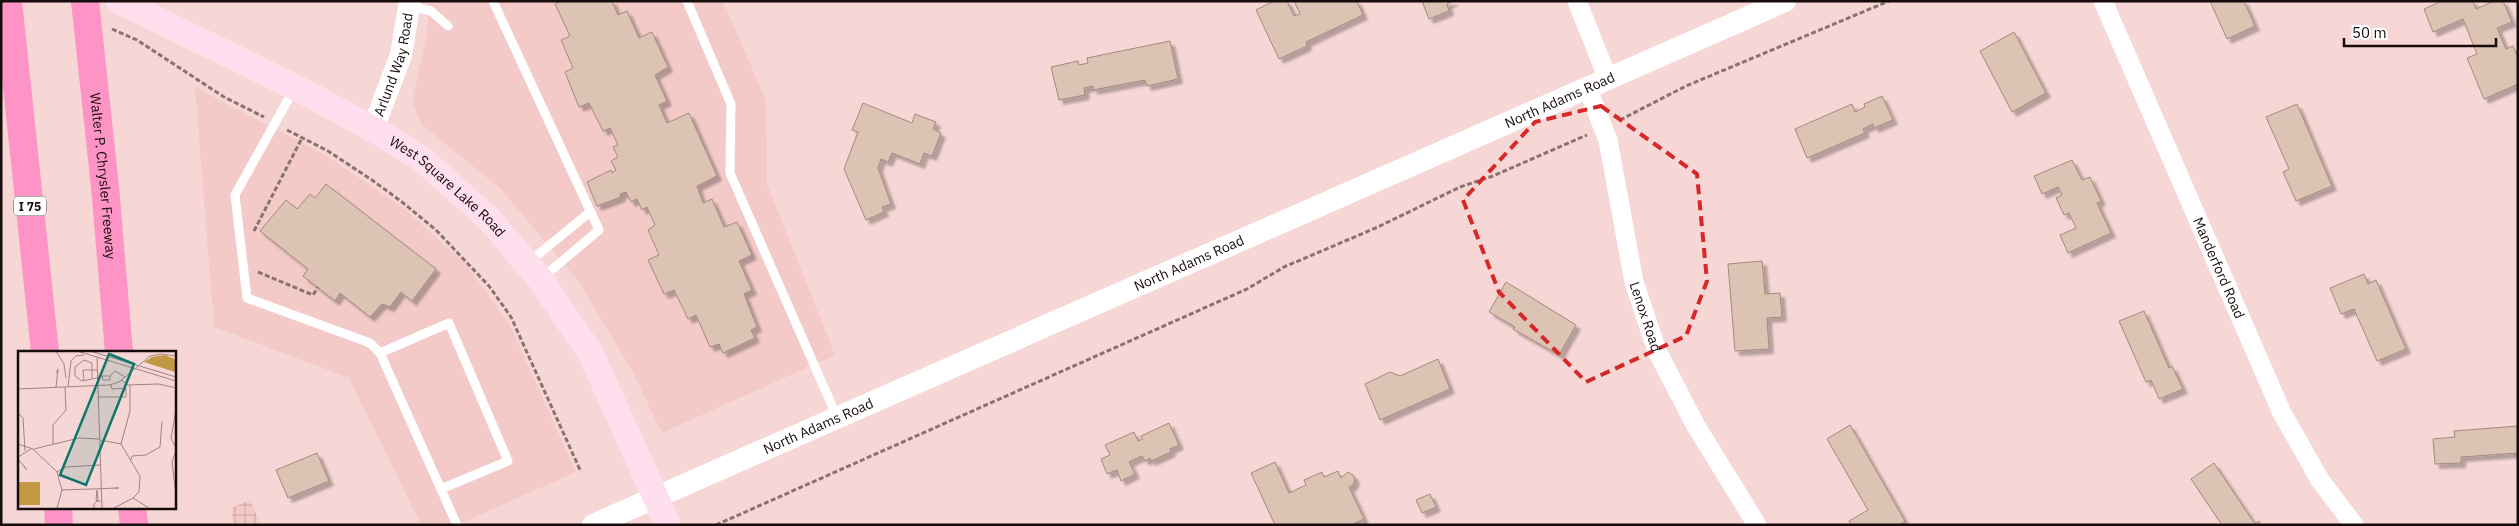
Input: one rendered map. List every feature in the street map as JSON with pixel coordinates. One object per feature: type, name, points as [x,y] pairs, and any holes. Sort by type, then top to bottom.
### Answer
[{"type":"highway","name":"I 75","points":[[8,1],[45,351]]},
{"type":"highway","name":"Walter P. Chrysler Freeway","points":[[85,1],[119,351]]},
{"type":"highway","points":[[58,508],[59,525]]},
{"type":"highway","points":[[132,508],[134,525]]},
{"type":"main road","name":"West Square Lake Road","points":[[119,1],[295,87],[373,129],[421,158],[490,220],[533,272],[591,354],[668,525]]},
{"type":"street","points":[[1577,1],[1608,78]]},
{"type":"street","name":"North Adams Road","points":[[593,525],[1785,1]]},
{"type":"street","name":"Manderford Road","points":[[2104,1],[2282,414],[2320,480],[2354,525]]},
{"type":"street","name":"Arlund Way Road","points":[[373,129],[401,55],[410,4]]},
{"type":"street","name":"Lenox Road","points":[[1587,87],[1608,140],[1634,282],[1657,351],[1696,426],[1757,525]]},
{"type":"lane","points":[[492,1],[599,230],[533,272]]},
{"type":"lane","points":[[687,1],[730,104],[730,173],[837,417]]},
{"type":"lane","points":[[410,4],[431,11],[448,26]]},
{"type":"lane","points":[[295,87],[235,195],[247,298],[370,343],[380,353],[456,525]]},
{"type":"lane","points":[[533,272],[590,212]]},
{"type":"lane","points":[[380,353],[448,324],[508,461],[441,489]]},
{"type":"path","points":[[1619,121],[1686,86],[1888,1]]},
{"type":"path","points":[[104,25],[137,40],[224,97],[302,138],[372,180],[436,230],[489,286],[511,316],[581,472]]},
{"type":"path","points":[[716,525],[1247,289],[1284,267],[1378,227],[1460,187],[1493,176],[1589,134]]},
{"type":"path","points":[[252,234],[302,138]]},
{"type":"path","points":[[256,271],[313,295],[318,287]]},
{"type":"highlighted area","points":[[1601,106],[1697,174],[1707,281],[1686,336],[1586,382],[1499,292],[1463,200],[1535,122]]},
{"type":"shaded area","points":[[428,1],[723,1],[766,101],[767,184],[835,355],[662,433],[633,373],[579,282],[501,189],[422,125],[412,102],[427,33]]},
{"type":"shaded area","points":[[195,87],[327,156],[402,207],[465,263],[509,323],[576,472],[457,525],[421,525],[349,378],[214,327]]},
{"type":"shaded area","points":[[250,500],[261,525],[233,525],[231,508]]},
{"type":"building","points":[[561,1],[612,1],[618,15],[627,11],[639,38],[652,32],[668,67],[655,75],[667,101],[659,105],[667,123],[689,113],[717,176],[697,186],[703,203],[712,199],[724,227],[737,222],[752,255],[739,261],[752,290],[744,294],[757,327],[751,330],[755,338],[723,353],[719,344],[710,347],[696,315],[688,319],[674,290],[664,294],[648,260],[659,255],[648,230],[655,225],[647,207],[642,210],[637,199],[631,202],[626,192],[620,194],[621,197],[597,206],[587,182],[611,170],[612,173],[616,170],[611,161],[618,157],[613,147],[618,145],[610,128],[603,131],[589,103],[579,107],[565,72],[573,68],[561,40],[570,36],[555,4]]},
{"type":"building","points":[[1274,1],[1287,1],[1294,16],[1300,14],[1294,1],[1357,1],[1363,15],[1306,42],[1307,46],[1279,59],[1256,10]]},
{"type":"building","points":[[1422,1],[1454,1],[1447,4],[1449,11],[1429,19]]},
{"type":"building","points":[[2210,1],[2244,1],[2255,26],[2227,39]]},
{"type":"building","points":[[2442,1],[2473,1],[2476,9],[2494,1],[2503,1],[2512,22],[2497,28],[2506,49],[2513,46],[2518,58],[2518,84],[2484,99],[2467,58],[2477,54],[2463,19],[2433,32],[2424,9]]},
{"type":"building","points":[[2014,32],[2046,93],[2012,112],[1980,51]]},
{"type":"building","points":[[1170,41],[1178,79],[1147,86],[1145,80],[1093,90],[1093,86],[1084,88],[1085,95],[1059,100],[1051,67],[1078,61],[1079,65],[1088,63],[1087,58]]},
{"type":"building","points":[[1882,96],[1893,120],[1874,128],[1873,124],[1863,129],[1865,133],[1807,158],[1795,129],[1852,104],[1855,112],[1865,107],[1864,104]]},
{"type":"building","points":[[863,103],[912,123],[915,114],[936,122],[933,129],[941,133],[932,156],[924,153],[920,164],[892,153],[888,162],[881,159],[878,168],[891,204],[882,207],[884,212],[866,220],[844,169],[858,132],[852,130]]},
{"type":"building","points":[[2297,104],[2332,186],[2296,201],[2283,172],[2289,169],[2266,117]]},
{"type":"building","points":[[2072,160],[2082,180],[2090,177],[2101,201],[2097,203],[2111,233],[2068,253],[2060,235],[2076,228],[2069,213],[2064,215],[2056,198],[2062,195],[2058,187],[2042,194],[2034,176]]},
{"type":"building","points":[[326,184],[436,269],[412,301],[401,292],[390,307],[382,304],[370,317],[340,293],[335,301],[303,276],[308,269],[260,231],[286,200],[297,209],[310,194],[315,198]]},
{"type":"building","points":[[1762,261],[1765,294],[1780,293],[1782,317],[1767,318],[1769,349],[1735,351],[1728,264]]},
{"type":"building","points":[[2364,274],[2368,284],[2376,280],[2406,349],[2377,361],[2354,309],[2341,314],[2330,288]]},
{"type":"building","points":[[1506,282],[1576,325],[1559,355],[1513,329],[1515,327],[1489,312]]},
{"type":"building","points":[[2144,311],[2169,368],[2172,366],[2183,389],[2159,399],[2151,380],[2146,382],[2119,321]]},
{"type":"building","points":[[1438,359],[1450,389],[1380,420],[1365,384],[1390,372],[1400,376]]},
{"type":"building","points":[[1169,423],[1179,445],[1170,449],[1171,452],[1151,461],[1150,458],[1145,461],[1142,456],[1129,462],[1135,474],[1121,481],[1117,470],[1107,474],[1101,459],[1110,455],[1105,445],[1134,432],[1138,441],[1143,439],[1141,436]]},
{"type":"building","points":[[1850,425],[1905,521],[1899,525],[1851,525],[1849,521],[1868,510],[1827,439]]},
{"type":"building","points":[[2518,426],[2518,453],[2461,457],[2461,463],[2435,464],[2433,439],[2455,437],[2454,431]]},
{"type":"building","points":[[317,453],[329,481],[288,498],[276,470]]},
{"type":"building","points":[[1275,462],[1289,493],[1306,485],[1304,480],[1322,472],[1324,477],[1338,471],[1341,478],[1348,472],[1353,475],[1355,479],[1353,485],[1349,487],[1364,519],[1351,525],[1275,525],[1251,473]]},
{"type":"building","points":[[2214,463],[2255,524],[2259,521],[2261,525],[2222,525],[2191,479]]},
{"type":"building","points":[[1430,494],[1436,507],[1422,513],[1416,500]]}]
